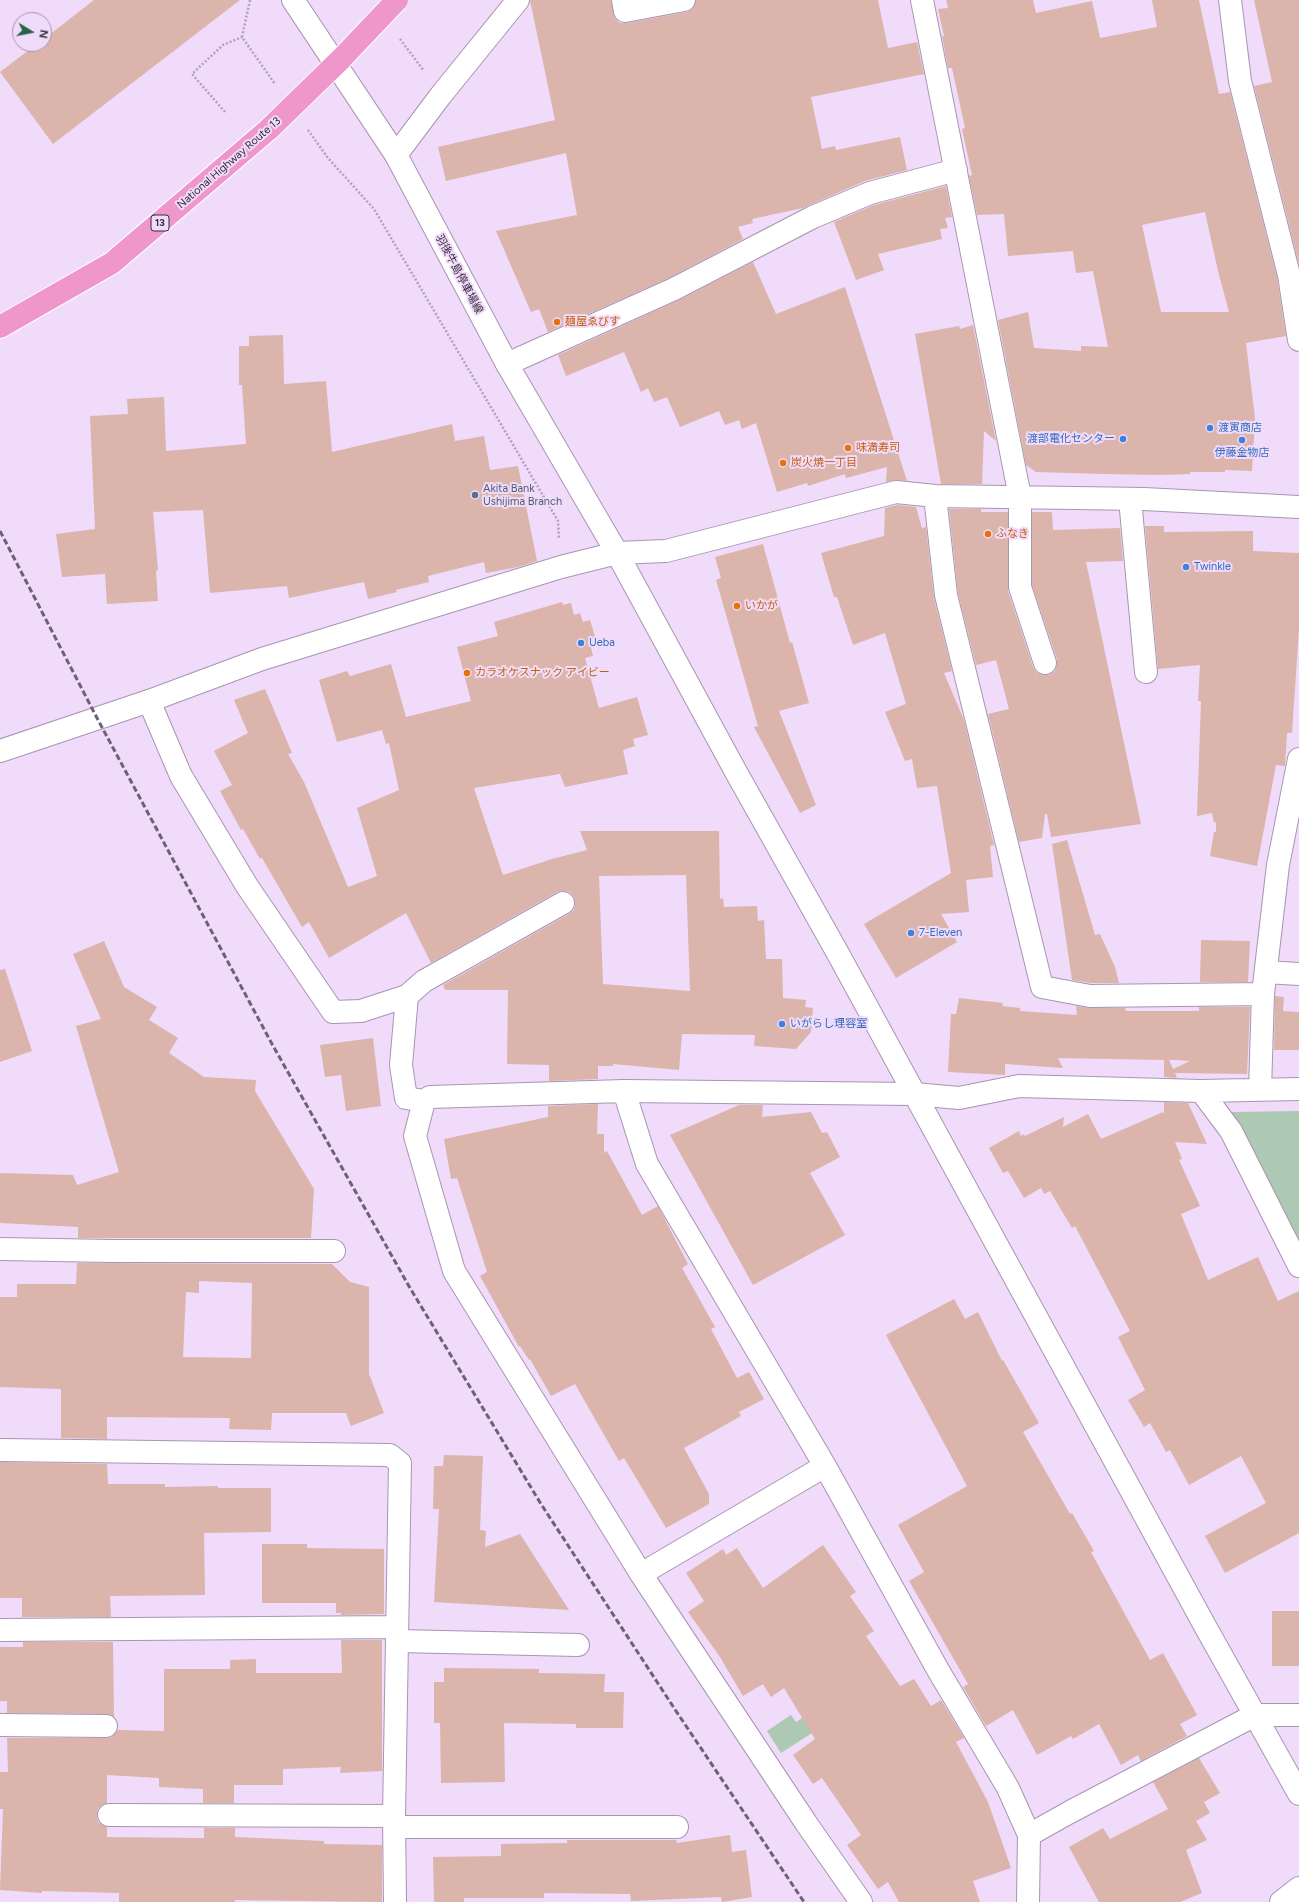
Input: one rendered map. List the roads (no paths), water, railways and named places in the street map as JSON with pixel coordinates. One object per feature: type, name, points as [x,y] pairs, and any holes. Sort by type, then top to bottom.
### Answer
[{"type":"highway","name":"National Highway Route 13","points":[[0,327],[112,263],[269,129],[341,59],[397,0]]},
{"type":"street","name":"羽後牛島停車場線","points":[[293,0],[396,155],[507,364],[617,553],[1299,1794]]},
{"type":"street","points":[[396,155],[441,95],[518,0]]},
{"type":"street","points":[[623,0],[625,11],[684,0]]},
{"type":"street","points":[[922,0],[1020,497],[1020,587],[1045,663]]},
{"type":"street","points":[[1230,0],[1240,81],[1289,275],[1299,340]]},
{"type":"street","points":[[507,364],[674,289],[813,217],[870,193],[956,170]]},
{"type":"street","points":[[0,751],[149,701],[262,659],[561,567],[617,553],[666,551],[896,492],[935,496],[1130,498],[1299,507]]},
{"type":"street","points":[[935,496],[946,596],[1042,987],[1090,996],[1263,994]]},
{"type":"street","points":[[1130,498],[1146,672]]},
{"type":"street","points":[[149,701],[181,776],[247,886],[333,1012],[361,1011],[407,996],[424,981],[563,903]]},
{"type":"street","points":[[1260,1090],[1263,994],[1278,865],[1299,759]]},
{"type":"street","points":[[1266,972],[1299,974]]},
{"type":"street","points":[[407,996],[401,1065],[406,1098],[424,1101]]},
{"type":"street","points":[[861,1902],[806,1823],[641,1574],[454,1271],[415,1136],[424,1101],[430,1097],[624,1091],[914,1094],[958,1098],[1019,1086],[1201,1091],[1299,1089]]},
{"type":"street","points":[[624,1091],[647,1164],[825,1466],[938,1670],[1008,1788],[1029,1836],[1028,1902]]},
{"type":"street","points":[[1201,1091],[1231,1131],[1299,1266]]},
{"type":"street","points":[[0,1249],[110,1251],[334,1251]]},
{"type":"street","points":[[0,1450],[390,1455],[400,1463],[395,1902]]},
{"type":"street","points":[[641,1574],[825,1466]]},
{"type":"street","points":[[0,1630],[398,1634],[578,1645]]},
{"type":"street","points":[[1029,1836],[1070,1812],[1255,1715],[1299,1715]]},
{"type":"street","points":[[0,1726],[106,1726]]},
{"type":"street","points":[[109,1815],[677,1827]]},
{"type":"street","points":[[1282,1902],[1299,1888]]},
{"type":"railway","points":[[0,531],[97,718],[272,1044],[410,1288],[541,1504],[676,1711],[804,1902]]},
{"type":"place","name":"麺屋ゑびす","points":[[557,322]]},
{"type":"place","name":"渡寅商店","points":[[1210,428]]},
{"type":"place","name":"渡部電化センター","points":[[1123,439]]},
{"type":"place","name":"伊藤金物店","points":[[1242,440]]},
{"type":"place","name":"味満寿司","points":[[848,448]]},
{"type":"place","name":"炭火焼一丁目","points":[[783,463]]},
{"type":"place","name":"Akita Bank Ushijima Branch","points":[[475,495]]},
{"type":"place","name":"ふなき","points":[[988,534]]},
{"type":"place","name":"Twinkle","points":[[1186,567]]},
{"type":"place","name":"いかが","points":[[737,606]]},
{"type":"place","name":"Ueba","points":[[581,643]]},
{"type":"place","name":"カラオケスナック アイビー","points":[[467,673]]},
{"type":"place","name":"7-Eleven","points":[[911,933]]},
{"type":"place","name":"いがらし理容室","points":[[782,1024]]}]
